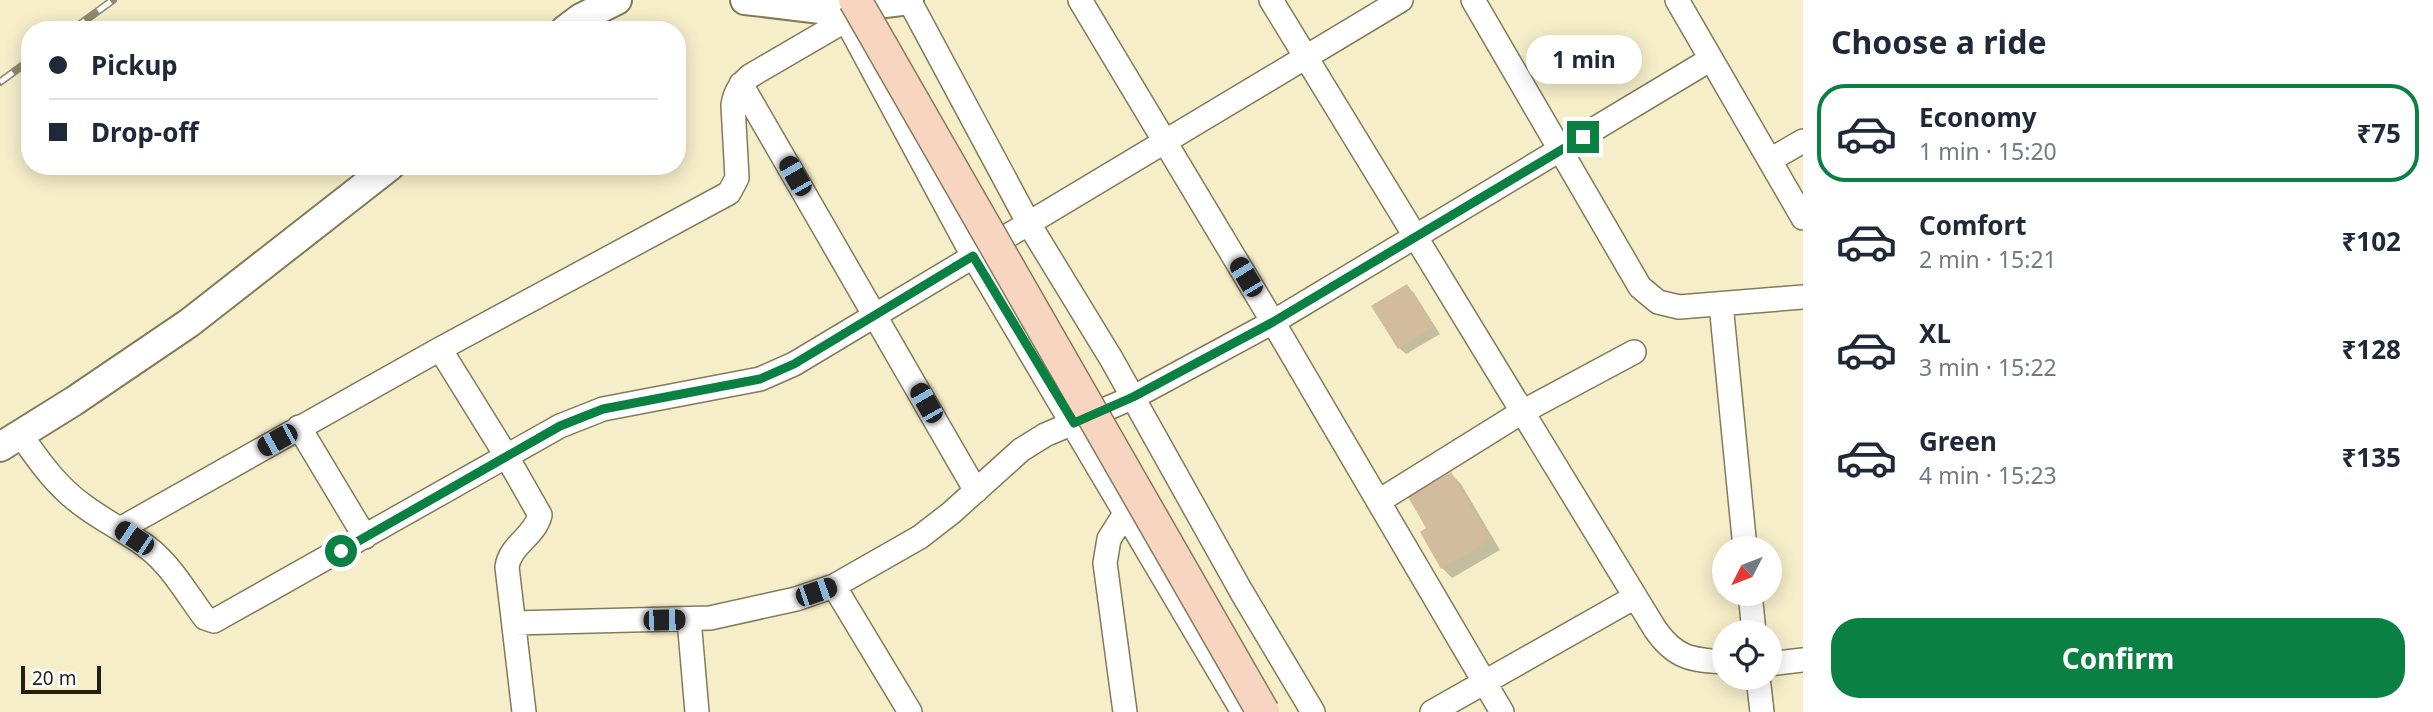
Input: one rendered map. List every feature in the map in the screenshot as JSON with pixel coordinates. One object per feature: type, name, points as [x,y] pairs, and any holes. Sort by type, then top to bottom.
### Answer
[{"type":"main road","points":[[847,9],[1263,712]]},
{"type":"street","points":[[577,21],[617,0]]},
{"type":"street","points":[[744,0],[829,10],[909,0],[1029,224],[1133,397],[1241,591],[1313,712]]},
{"type":"street","points":[[1080,0],[1503,712]]},
{"type":"street","points":[[1271,0],[1666,645],[1682,656],[1712,661]]},
{"type":"street","points":[[378,175],[189,323],[10,440],[84,506],[148,547],[205,618],[214,621],[560,426],[603,409],[760,379],[794,364],[1307,59],[1401,0]]},
{"type":"street","points":[[1474,0],[1640,287],[1658,302],[1679,307],[1803,298]]},
{"type":"street","points":[[1677,0],[1803,218]]},
{"type":"street","points":[[120,529],[440,349],[729,193],[737,178],[733,105],[735,93],[750,76],[847,9]]},
{"type":"street","points":[[847,9],[973,256],[1243,712]]},
{"type":"street","points":[[514,623],[710,618],[796,599],[834,586],[920,537],[1021,450],[1045,435],[1133,397],[1273,322],[1711,59]]},
{"type":"street","points":[[741,84],[976,491]]},
{"type":"street","points":[[1770,160],[1803,141]]},
{"type":"street","points":[[1721,304],[1744,536]]},
{"type":"street","points":[[440,349],[540,515],[538,523],[508,559],[507,567],[524,712]]},
{"type":"street","points":[[1379,501],[1522,412],[1634,352]]},
{"type":"street","points":[[299,427],[365,537]]},
{"type":"street","points":[[1125,712],[1105,563],[1109,539],[1126,512]]},
{"type":"street","points":[[834,586],[910,712]]},
{"type":"street","points":[[1432,712],[1635,597]]},
{"type":"street","points":[[690,619],[697,712]]},
{"type":"street","points":[[1782,662],[1803,660]]},
{"type":"street","points":[[1759,690],[1762,712]]},
{"type":"building","points":[[1407,284],[1434,326],[1398,349],[1371,306]]},
{"type":"building","points":[[1451,472],[1491,540],[1441,569],[1420,532],[1426,528],[1408,497]]},
{"type":"railway","points":[[84,21],[113,0]]},
{"type":"railway","points":[[0,82],[21,67]]},
{"type":"route","points":[[341,551],[560,426],[603,409],[760,379],[794,364],[973,256],[1074,423],[1133,397],[1273,322],[1583,137]]}]
